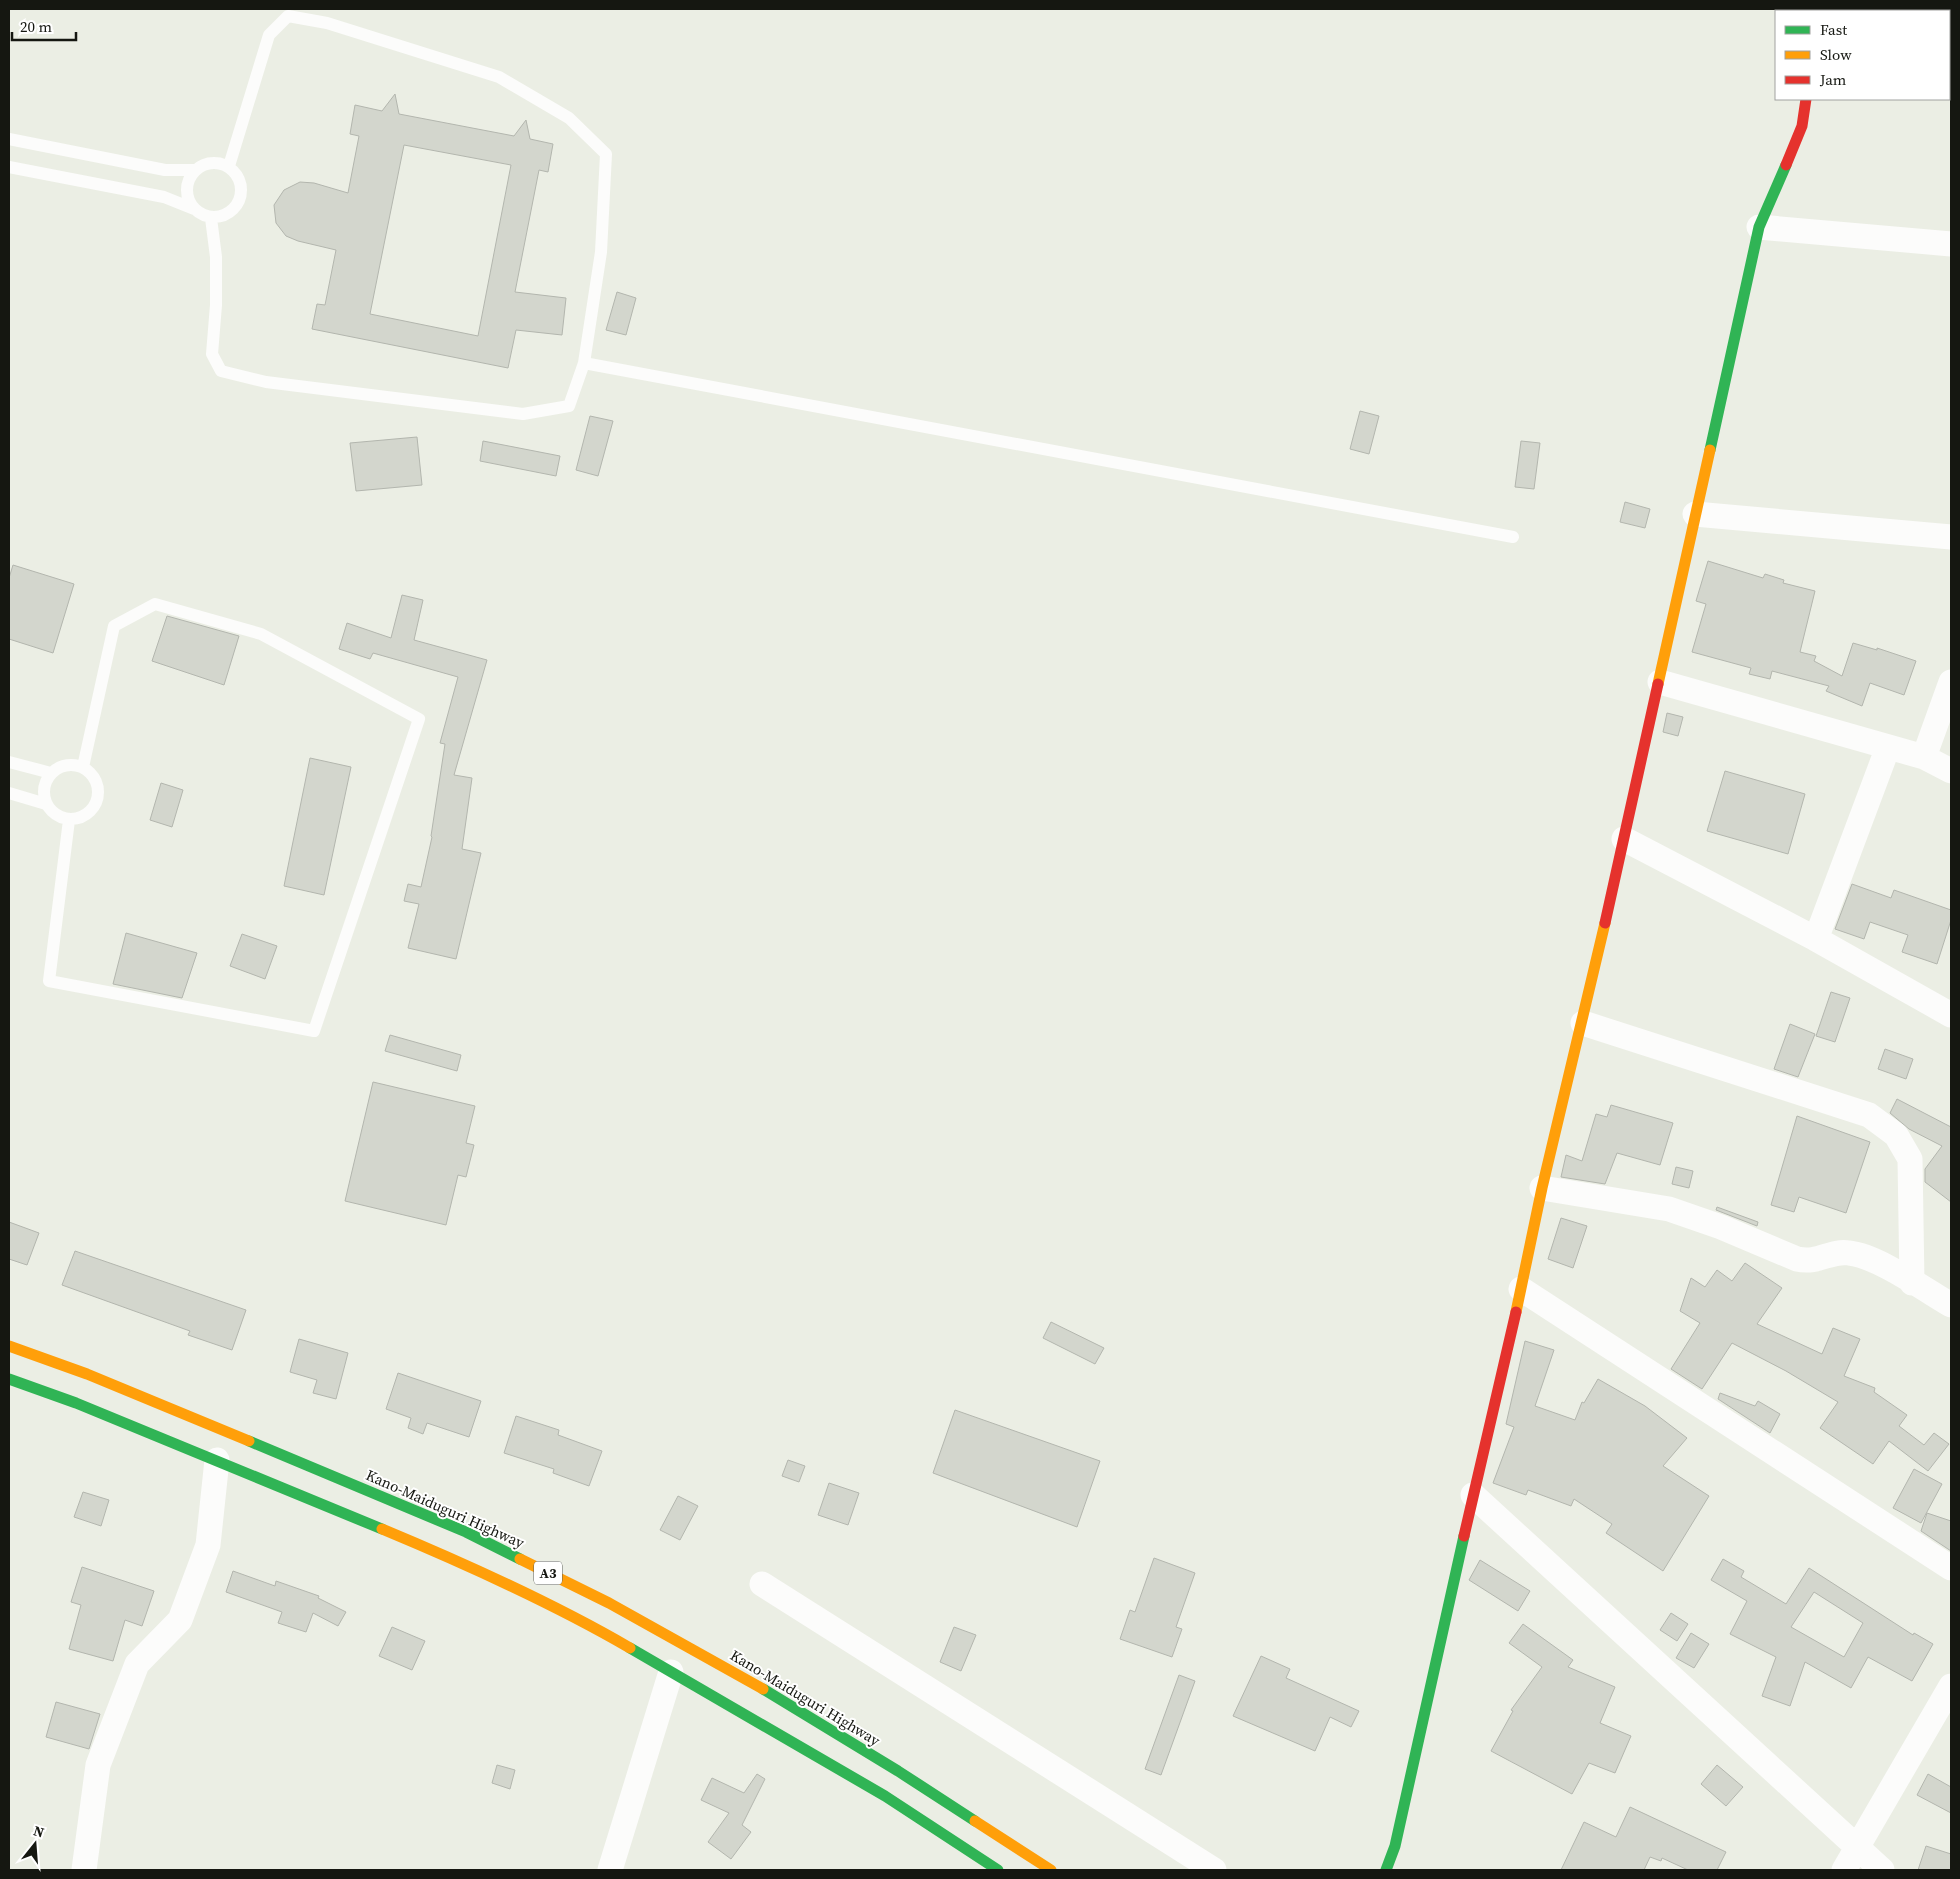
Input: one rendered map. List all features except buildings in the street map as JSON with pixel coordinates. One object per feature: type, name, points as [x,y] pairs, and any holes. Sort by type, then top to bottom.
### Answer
[{"type":"main road","points":[[1386,1870],[1395,1846],[1472,1495],[1521,1289],[1542,1188],[1583,1023],[1660,682],[1695,514],[1759,227],[1802,126],[1806,100]]},
{"type":"main road","name":"Kano-Maiduguri Highway","points":[[9,1346],[87,1374],[458,1528],[601,1599],[781,1700],[898,1771],[1051,1870]]},
{"type":"main road","name":"A3","points":[[9,1379],[76,1403],[217,1460],[454,1559],[597,1629],[885,1796],[998,1870]]},
{"type":"street","points":[[1759,227],[1951,244]]},
{"type":"street","points":[[1695,514],[1951,537]]},
{"type":"street","points":[[1660,682],[1924,757],[1951,771]]},
{"type":"street","points":[[1924,757],[1951,682]]},
{"type":"street","points":[[1816,939],[1888,747]]},
{"type":"street","points":[[1624,839],[1816,939],[1951,1015]]},
{"type":"street","points":[[1583,1023],[1869,1115],[1896,1135],[1910,1160],[1912,1282]]},
{"type":"street","points":[[1542,1188],[1669,1210],[1722,1226],[1797,1259],[1810,1262],[1848,1252],[1869,1258],[1951,1305]]},
{"type":"street","points":[[1521,1289],[1951,1568]]},
{"type":"street","points":[[84,1870],[98,1765],[137,1664],[180,1620],[208,1545],[217,1460]]},
{"type":"street","points":[[1472,1495],[1882,1870]]},
{"type":"street","points":[[762,1584],[1214,1870]]},
{"type":"street","points":[[610,1870],[670,1672]]},
{"type":"street","points":[[1844,1870],[1951,1686]]},
{"type":"lane","points":[[211,218],[216,257],[216,305],[212,354],[221,371],[266,382],[524,414],[569,406],[584,363],[601,252],[606,154],[569,118],[499,78],[327,23],[288,16],[268,35],[229,166]]},
{"type":"lane","points":[[9,139],[165,170],[194,170],[210,162],[229,166],[240,180],[240,199],[229,214],[211,218],[164,196],[9,168]]},
{"type":"lane","points":[[194,170],[185,190],[194,209]]},
{"type":"lane","points":[[584,363],[1513,537]]},
{"type":"lane","points":[[69,820],[50,981],[314,1031],[419,719],[262,634],[155,604],[114,626],[84,767]]},
{"type":"lane","points":[[9,762],[51,773]]},
{"type":"lane","points":[[9,793],[46,804],[60,818],[69,820],[87,815],[98,799],[96,781],[84,767],[66,765],[51,773],[44,788],[46,804]]},
{"type":"traffic: fast","points":[[1710,450],[1759,227],[1786,165]]},
{"type":"traffic: fast","points":[[9,1379],[76,1403],[382,1529]]},
{"type":"traffic: fast","points":[[249,1441],[466,1532],[520,1559]]},
{"type":"traffic: fast","points":[[1386,1870],[1395,1846],[1464,1536]]},
{"type":"traffic: fast","points":[[630,1648],[885,1796],[998,1870]]},
{"type":"traffic: fast","points":[[763,1689],[898,1771],[975,1821]]},
{"type":"traffic: slow","points":[[1658,684],[1710,450]]},
{"type":"traffic: slow","points":[[1516,1312],[1542,1188],[1605,923]]},
{"type":"traffic: slow","points":[[9,1346],[87,1374],[249,1441]]},
{"type":"traffic: slow","points":[[382,1529],[508,1584],[630,1648]]},
{"type":"traffic: slow","points":[[520,1559],[609,1603],[763,1689]]},
{"type":"traffic: slow","points":[[975,1821],[1051,1870]]},
{"type":"traffic: jam","points":[[1786,165],[1802,126],[1806,100]]},
{"type":"traffic: jam","points":[[1605,923],[1658,684]]},
{"type":"traffic: jam","points":[[1464,1536],[1516,1312]]}]
